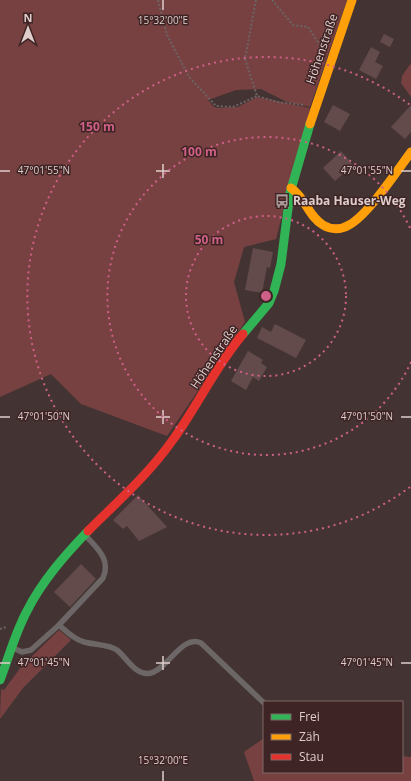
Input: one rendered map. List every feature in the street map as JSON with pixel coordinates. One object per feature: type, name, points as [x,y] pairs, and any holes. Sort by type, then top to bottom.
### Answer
[{"type":"street","name":"Höhenstraße","points":[[0,680],[25,614],[39,590],[84,534],[160,456],[187,422],[228,354],[269,303],[277,286],[285,214],[314,107],[352,0]]},
{"type":"street","points":[[292,188],[298,193],[308,210],[322,225],[328,229],[345,228],[356,222],[364,213],[411,152]]},
{"type":"lane","points":[[12,648],[22,652],[31,650],[59,625],[103,578],[107,570],[105,558],[84,534]]},
{"type":"lane","points":[[59,625],[76,639],[108,646],[117,651],[142,673],[153,672],[189,642],[196,641],[201,643],[263,702]]},
{"type":"path","points":[[158,0],[167,35],[189,78],[216,106],[233,106],[257,96],[278,102],[314,107]]},
{"type":"path","points":[[256,0],[245,59],[257,96]]},
{"type":"path","points":[[272,0],[293,25],[308,27],[331,62]]},
{"type":"shaded area","points":[[0,0],[347,0],[310,107],[287,102],[261,89],[236,90],[208,100],[214,107],[218,108],[238,107],[257,97],[310,108],[276,239],[244,247],[234,282],[245,322],[167,436],[81,404],[51,374],[0,397]]},
{"type":"shaded area","points":[[411,63],[411,97],[401,83],[402,76]]},
{"type":"shaded area","points":[[59,630],[71,640],[23,688],[0,719],[1,689],[4,690],[21,667]]},
{"type":"shaded area","points":[[263,739],[263,773],[403,773],[403,756],[411,757],[411,781],[254,781],[244,752]]},
{"type":"building","points":[[384,34],[394,39],[390,47],[380,42]]},
{"type":"building","points":[[371,47],[380,52],[375,62],[383,66],[376,79],[359,70]]},
{"type":"building","points":[[333,105],[350,114],[340,131],[324,122]]},
{"type":"building","points":[[411,105],[411,132],[405,139],[391,127]]},
{"type":"building","points":[[341,151],[353,165],[335,181],[323,168]]},
{"type":"building","points":[[253,248],[273,252],[270,268],[267,267],[262,293],[245,290]]},
{"type":"building","points":[[275,324],[306,340],[296,358],[257,338],[262,327],[271,332]]},
{"type":"building","points":[[248,351],[263,360],[261,363],[267,367],[259,381],[253,377],[246,390],[231,381]]},
{"type":"building","points":[[138,495],[167,527],[139,541],[127,526],[123,529],[113,520]]},
{"type":"building","points":[[81,564],[96,579],[70,607],[54,592]]},
{"type":"traffic: fast","points":[[243,334],[269,303],[274,291],[281,264],[290,193],[310,124]]},
{"type":"traffic: fast","points":[[0,680],[19,628],[33,600],[54,569],[88,531]]},
{"type":"traffic: slow","points":[[310,124],[352,0]]},
{"type":"traffic: slow","points":[[291,188],[300,196],[310,212],[323,225],[329,228],[343,228],[357,220],[365,212],[382,192],[411,152]]},
{"type":"traffic: jam","points":[[88,531],[132,488],[163,453],[181,428],[224,360],[243,334]]},
{"type":"place","name":"Raaba Hauser-Weg","points":[[282,201]]}]
